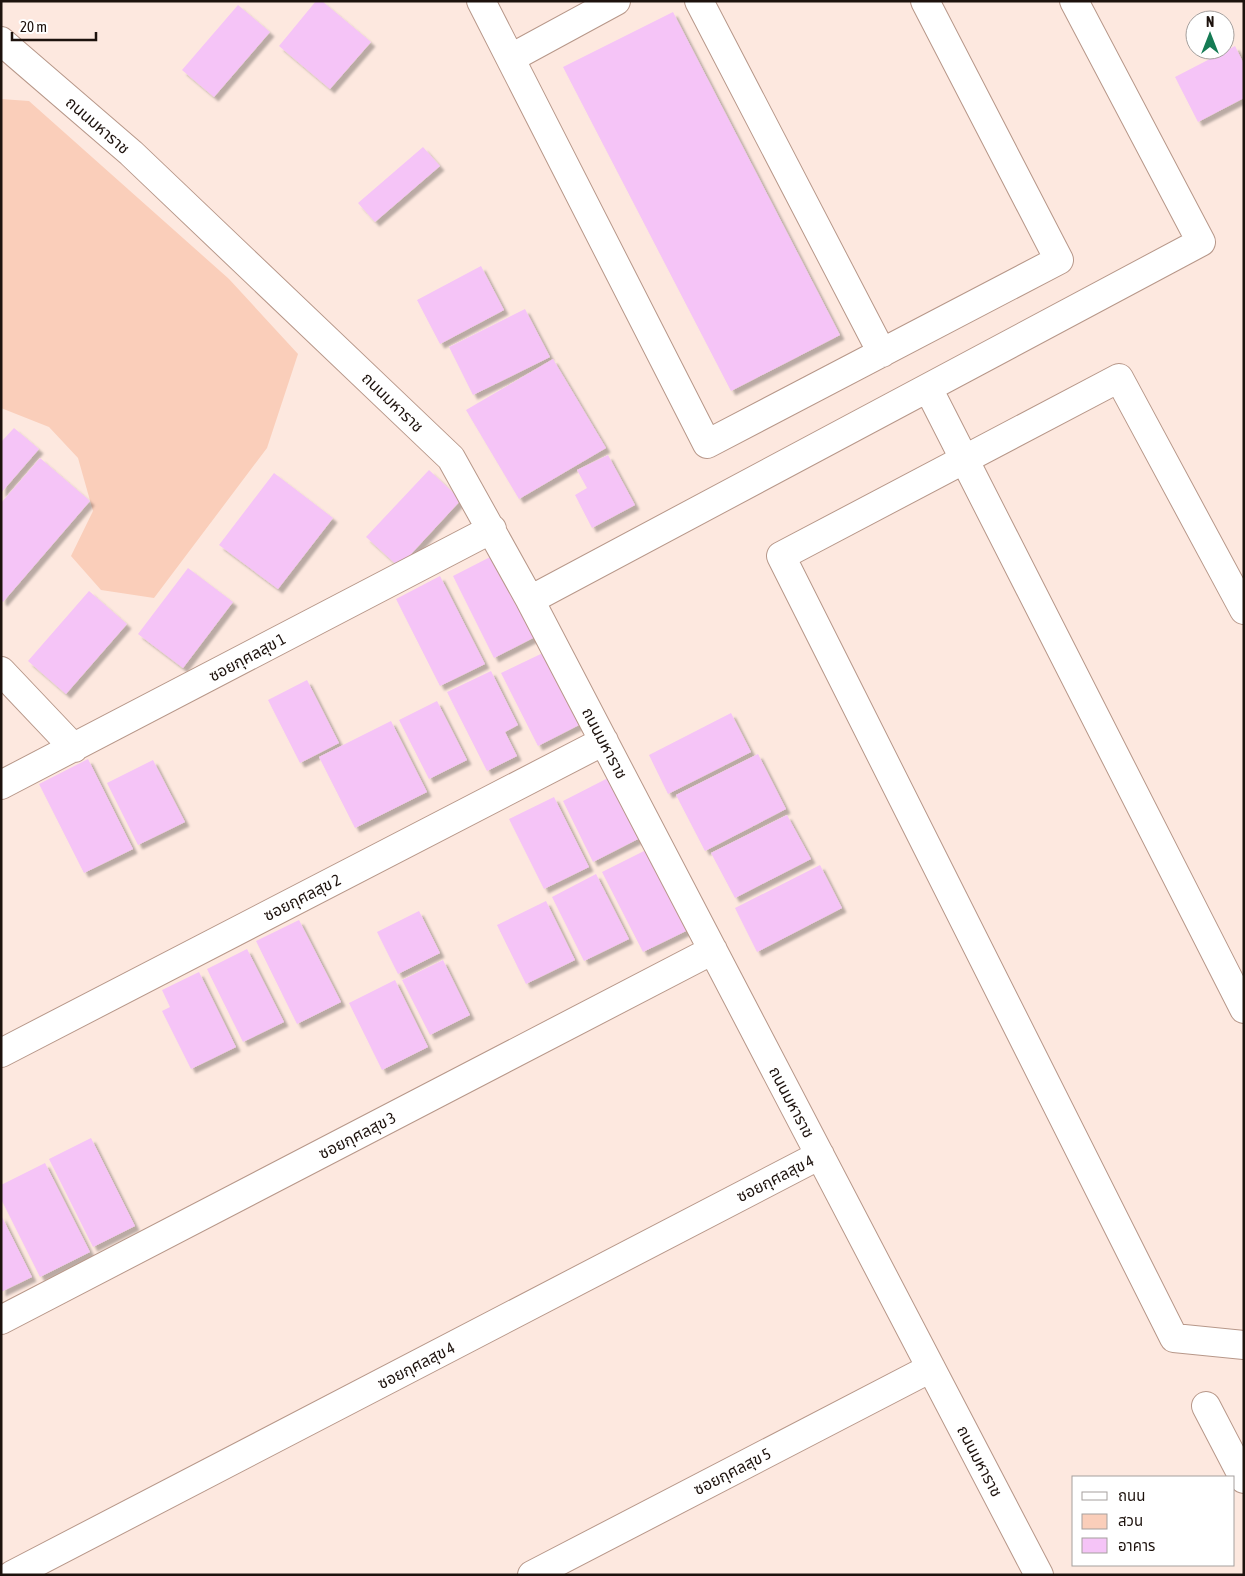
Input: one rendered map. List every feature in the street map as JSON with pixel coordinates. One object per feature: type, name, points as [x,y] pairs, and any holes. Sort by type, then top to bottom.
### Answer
[{"type":"street","points":[[481,1],[707,444],[1059,260],[925,1]]},
{"type":"street","points":[[510,58],[616,1]]},
{"type":"street","points":[[699,1],[882,353]]},
{"type":"street","points":[[530,600],[1201,242],[1074,1]]},
{"type":"street","name":"ถนนมหาราช","points":[[1,41],[131,153],[451,458],[530,600],[1039,1575]]},
{"type":"street","points":[[1244,610],[1119,378],[781,556],[1174,1338],[1244,1345]]},
{"type":"street","points":[[928,388],[1244,1009]]},
{"type":"street","name":"ซอยกุศลสุข 1","points":[[1,784],[74,748],[492,529]]},
{"type":"street","points":[[1,671],[74,748]]},
{"type":"street","name":"ซอยกุศลสุข 2","points":[[1,1053],[604,741]]},
{"type":"street","name":"ซอยกุศลสุข 3","points":[[1,1320],[713,950]]},
{"type":"street","name":"ซอยกุศลสุข 4","points":[[12,1575],[820,1155]]},
{"type":"street","name":"ซอยกุศลสุข 5","points":[[532,1575],[931,1368]]},
{"type":"street","points":[[1206,1406],[1242,1473]]},
{"type":"green space","points":[[1,99],[29,101],[229,279],[298,354],[267,448],[154,598],[101,590],[71,556],[93,511],[78,458],[49,427],[1,408]]},
{"type":"building","points":[[316,1],[322,1],[371,42],[330,89],[279,46]]},
{"type":"building","points":[[238,5],[270,32],[214,97],[182,70]]},
{"type":"building","points":[[673,12],[840,335],[731,391],[563,67]]},
{"type":"building","points":[[1235,46],[1244,64],[1244,98],[1198,122],[1175,77],[1208,60],[1235,60]]},
{"type":"building","points":[[423,147],[440,166],[375,222],[358,203]]},
{"type":"building","points":[[481,266],[504,310],[440,344],[417,300]]},
{"type":"building","points":[[525,309],[550,357],[473,395],[449,347]]},
{"type":"building","points":[[553,359],[606,448],[519,499],[466,410]]},
{"type":"building","points":[[14,428],[39,449],[1,493],[1,442]]},
{"type":"building","points":[[608,455],[635,505],[592,528],[575,495],[587,488],[577,470]]},
{"type":"building","points":[[40,458],[90,501],[3,602],[1,600],[1,503]]},
{"type":"building","points":[[429,470],[461,500],[399,567],[366,537]]},
{"type":"building","points":[[274,473],[333,518],[278,589],[219,545]]},
{"type":"building","points":[[496,554],[537,636],[494,658],[453,576]]},
{"type":"building","points":[[188,568],[233,602],[183,668],[138,634]]},
{"type":"building","points":[[440,576],[485,664],[440,686],[396,599]]},
{"type":"building","points":[[89,591],[127,624],[66,694],[28,661]]},
{"type":"building","points":[[547,651],[583,723],[538,746],[501,673]]},
{"type":"building","points":[[491,671],[518,725],[505,732],[517,756],[487,771],[447,692]]},
{"type":"building","points":[[307,680],[339,743],[300,763],[268,700]]},
{"type":"building","points":[[437,701],[467,760],[429,779],[399,720]]},
{"type":"building","points":[[731,713],[751,752],[668,794],[649,755]]},
{"type":"building","points":[[391,721],[427,792],[355,828],[319,757]]},
{"type":"building","points":[[758,754],[786,809],[705,851],[676,795]]},
{"type":"building","points":[[88,759],[133,849],[84,873],[39,784]]},
{"type":"building","points":[[153,760],[185,822],[138,845],[107,783]]},
{"type":"building","points":[[608,778],[638,839],[593,862],[563,801]]},
{"type":"building","points":[[554,797],[589,867],[544,889],[509,819]]},
{"type":"building","points":[[787,815],[811,859],[735,898],[711,853]]},
{"type":"building","points":[[646,850],[686,931],[643,952],[602,872]]},
{"type":"building","points":[[820,865],[842,908],[757,952],[735,908]]},
{"type":"building","points":[[596,874],[629,939],[584,961],[552,897]]},
{"type":"building","points":[[546,901],[575,960],[526,984],[497,925]]},
{"type":"building","points":[[419,911],[440,953],[398,974],[377,932]]},
{"type":"building","points":[[299,920],[341,1002],[297,1024],[256,941]]},
{"type":"building","points":[[247,949],[284,1022],[243,1042],[207,969]]},
{"type":"building","points":[[443,960],[470,1015],[430,1035],[402,980]]},
{"type":"building","points":[[199,972],[236,1047],[191,1069],[162,1011],[170,1007],[162,990]]},
{"type":"building","points":[[395,980],[428,1047],[382,1070],[349,1003]]},
{"type":"building","points":[[91,1138],[135,1226],[93,1247],[49,1159]]},
{"type":"building","points":[[45,1163],[90,1252],[40,1277],[1,1199],[1,1185]]},
{"type":"building","points":[[1,1215],[32,1277],[1,1292]]}]
